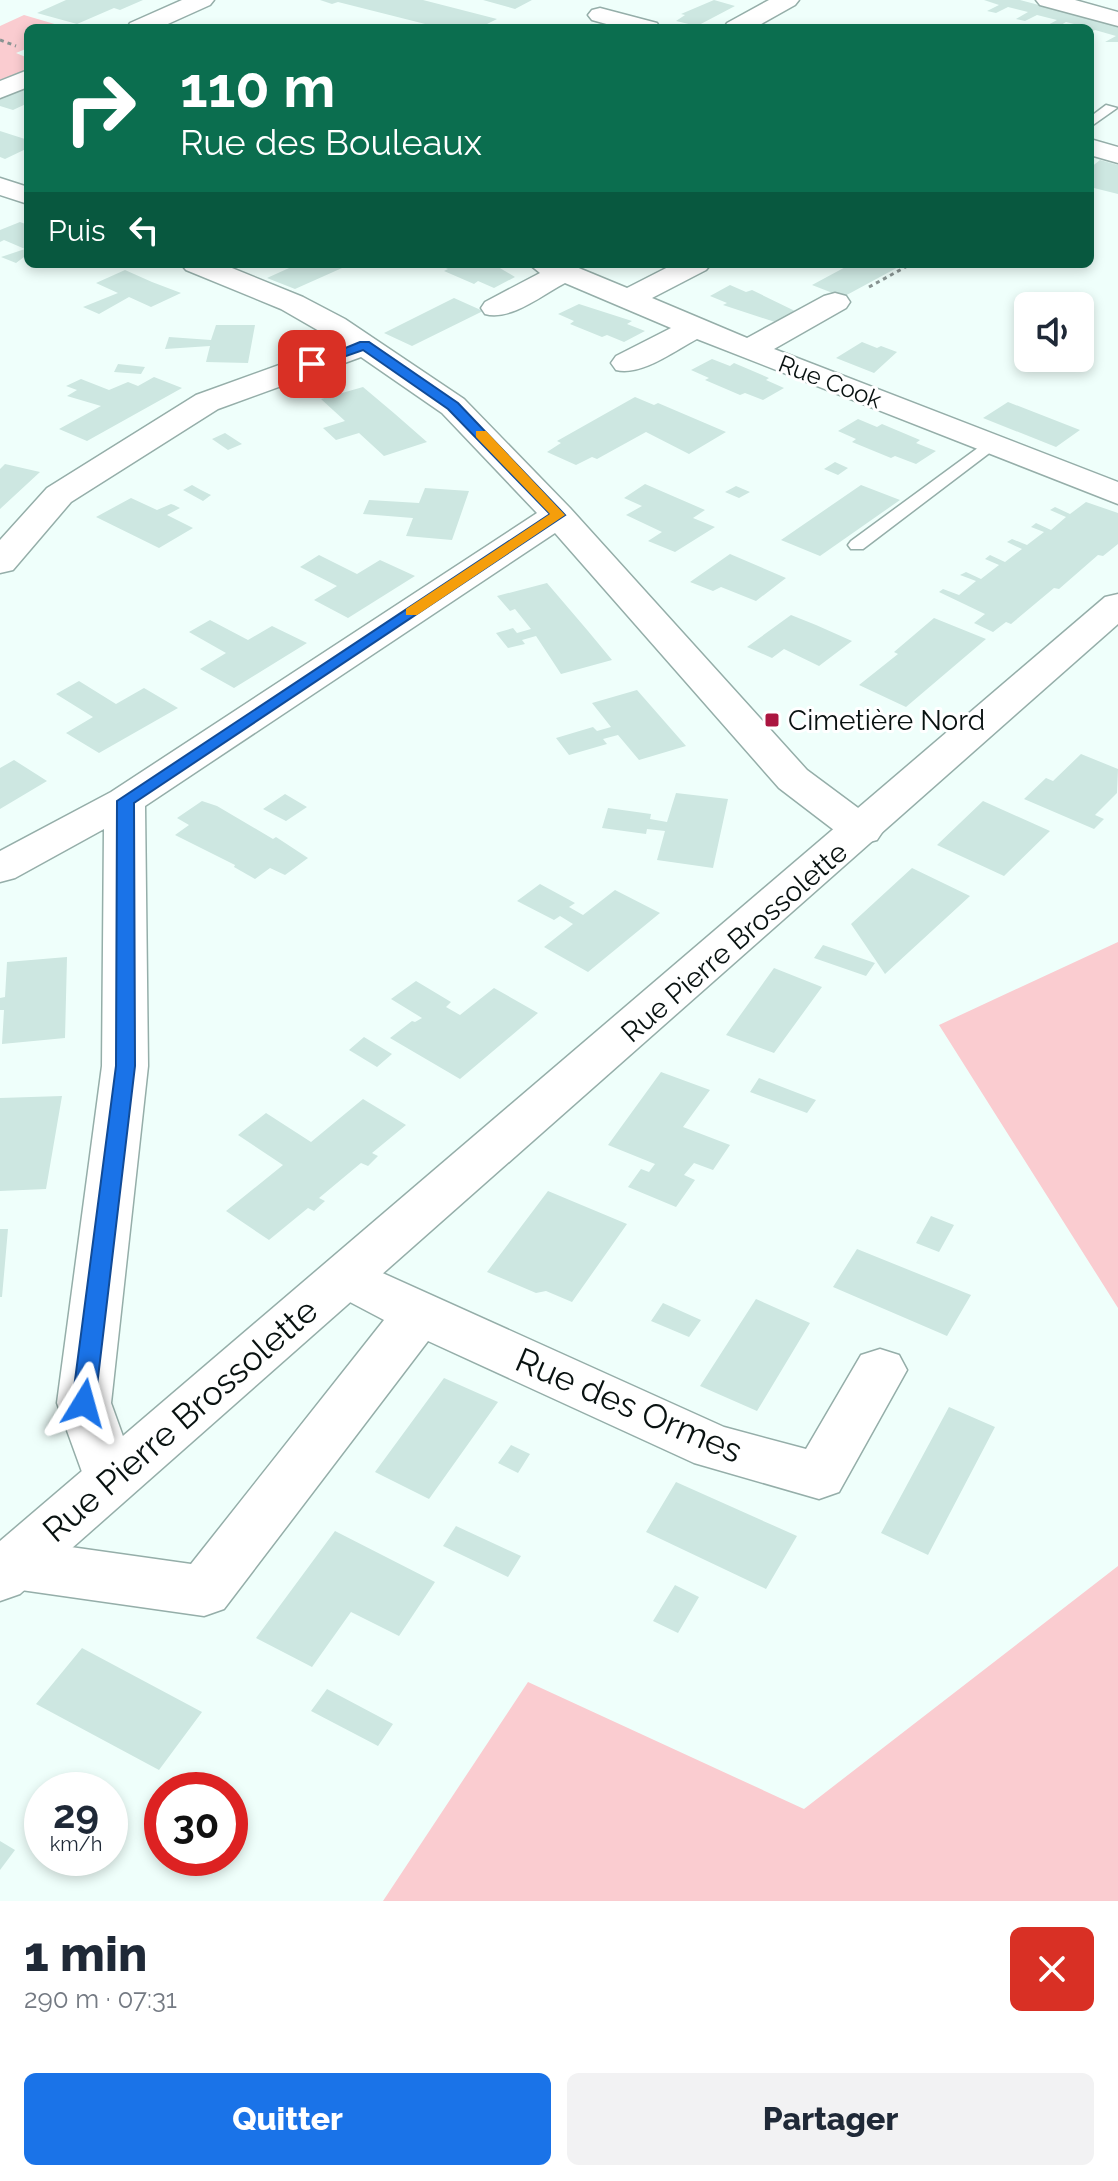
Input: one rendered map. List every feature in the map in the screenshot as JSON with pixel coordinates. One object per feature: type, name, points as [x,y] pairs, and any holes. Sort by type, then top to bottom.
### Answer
[{"type":"street","points":[[148,24],[202,0]]},
{"type":"street","points":[[743,24],[787,0]]},
{"type":"street","points":[[1048,0],[1118,19]]},
{"type":"street","points":[[600,15],[633,24]]},
{"type":"street","points":[[0,90],[24,80]]},
{"type":"street","points":[[1094,148],[1118,155]]},
{"type":"street","points":[[206,268],[292,303],[365,345],[453,406],[558,515],[793,779],[862,831]]},
{"type":"street","points":[[496,308],[554,268]]},
{"type":"street","name":"Rue Cook","points":[[554,268],[1118,494]]},
{"type":"street","points":[[628,299],[688,268]]},
{"type":"street","points":[[750,349],[835,302]]},
{"type":"street","points":[[627,363],[696,327]]},
{"type":"street","points":[[0,562],[59,495],[207,402],[365,345]]},
{"type":"street","points":[[0,868],[125,801],[558,515]]},
{"type":"street","name":"Rue Pierre Brossolette","points":[[7,1570],[862,831],[1118,605]]},
{"type":"street","points":[[110,1478],[84,1403],[125,1066],[125,801]]},
{"type":"street","points":[[347,1277],[419,1314]]},
{"type":"street","name":"Rue Pierre Brossolette","points":[[7,1570],[204,1591],[419,1314]]},
{"type":"street","name":"Rue des Ormes","points":[[419,1314],[713,1447],[819,1476],[880,1370]]},
{"type":"lane","points":[[1094,120],[1111,108]]},
{"type":"lane","points":[[857,545],[990,444]]},
{"type":"shaded area","points":[[24,15],[54,24],[24,24],[24,50],[16,53],[24,56],[24,72],[0,83],[0,26]]},
{"type":"shaded area","points":[[1118,942],[1118,1308],[939,1025]]},
{"type":"shaded area","points":[[1118,1566],[1118,1901],[383,1901],[528,1682],[804,1809]]},
{"type":"building","points":[[66,0],[143,0],[77,24],[37,13]]},
{"type":"building","points":[[320,0],[423,0],[497,19],[487,24],[425,24],[338,2],[332,4]]},
{"type":"building","points":[[483,0],[532,0],[515,9]]},
{"type":"building","points":[[714,0],[735,6],[701,24],[676,21],[685,15],[681,14]]},
{"type":"building","points":[[984,0],[1020,0],[1118,26],[1118,42],[1105,42],[1116,36],[1094,31],[1094,24],[1050,24],[1057,20],[1037,15],[1025,21],[1016,19],[1028,12],[1008,7],[996,13],[987,11],[999,5]]},
{"type":"building","points":[[24,89],[24,105],[13,110],[0,106],[0,99]]},
{"type":"building","points":[[0,131],[24,139],[24,150],[5,159],[0,157]]},
{"type":"building","points":[[1100,160],[1118,165],[1118,194],[1094,188],[1094,165]]},
{"type":"building","points":[[20,222],[24,224],[24,249],[4,240],[0,242],[0,230]]},
{"type":"building","points":[[24,249],[24,257],[16,263],[1,257]]},
{"type":"building","points":[[289,268],[342,268],[295,289],[267,278]]},
{"type":"building","points":[[446,268],[500,268],[515,277],[494,288],[478,281],[474,284],[444,271],[448,269]]},
{"type":"building","points":[[844,268],[897,268],[843,297],[812,285]]},
{"type":"building","points":[[125,270],[181,293],[151,307],[129,297],[99,314],[83,307],[118,293],[96,283]]},
{"type":"building","points":[[730,285],[746,292],[752,290],[797,312],[778,323],[723,305],[727,303],[710,296]]},
{"type":"building","points":[[454,298],[483,311],[412,346],[384,333]]},
{"type":"building","points":[[579,304],[632,321],[627,324],[645,331],[624,342],[570,324],[574,321],[558,314]]},
{"type":"building","points":[[216,325],[255,325],[248,363],[206,362],[210,346],[165,349],[169,337],[211,340]]},
{"type":"building","points":[[862,342],[897,352],[874,373],[836,358]]},
{"type":"building","points":[[712,359],[730,366],[734,363],[784,388],[763,400],[745,393],[740,395],[705,380],[709,378],[691,370]]},
{"type":"building","points":[[118,364],[145,367],[141,374],[114,372]]},
{"type":"building","points":[[154,377],[182,388],[87,441],[59,429],[101,406],[67,396],[77,390],[66,386],[81,379],[109,390],[128,382],[138,386]]},
{"type":"building","points":[[363,387],[427,442],[384,456],[359,433],[336,440],[323,428],[345,421],[321,399]]},
{"type":"building","points":[[635,397],[654,405],[658,403],[726,432],[689,454],[646,432],[597,459],[592,457],[576,465],[547,452],[561,443],[557,441]]},
{"type":"building","points":[[1008,402],[1080,430],[1056,447],[983,418]]},
{"type":"building","points":[[858,419],[877,427],[882,424],[920,440],[916,443],[936,451],[916,464],[895,456],[891,458],[852,442],[856,439],[838,431]]},
{"type":"building","points":[[225,433],[242,444],[228,450],[212,439]]},
{"type":"building","points":[[835,462],[848,468],[838,475],[824,469]]},
{"type":"building","points":[[5,464],[40,472],[0,509],[0,469]]},
{"type":"building","points":[[645,484],[705,510],[693,518],[715,527],[675,552],[648,541],[662,532],[626,515],[642,506],[624,498]]},
{"type":"building","points":[[192,485],[211,495],[203,501],[183,490]]},
{"type":"building","points":[[861,485],[900,500],[820,556],[781,540]]},
{"type":"building","points":[[736,486],[750,492],[739,498],[725,492]]},
{"type":"building","points":[[425,488],[469,491],[452,540],[406,536],[413,518],[363,514],[369,500],[419,503]]},
{"type":"building","points":[[131,498],[157,510],[174,505],[180,508],[167,515],[193,528],[159,548],[96,517]]},
{"type":"building","points":[[1086,502],[1118,513],[1118,544],[1103,556],[1098,555],[1059,589],[1054,588],[1011,624],[1006,622],[993,632],[974,623],[985,614],[939,592],[943,589],[959,595],[976,581],[960,575],[966,572],[981,579],[999,565],[985,559],[990,555],[1005,562],[1022,549],[1007,542],[1012,539],[1027,545],[1044,532],[1031,527],[1036,523],[1051,530],[1066,517],[1050,510],[1055,507],[1070,514]]},
{"type":"building","points":[[730,554],[786,578],[756,601],[721,587],[713,591],[690,582]]},
{"type":"building","points":[[319,555],[357,574],[380,560],[415,576],[348,618],[314,600],[337,586],[300,567]]},
{"type":"building","points":[[547,583],[612,660],[561,674],[536,636],[522,640],[525,644],[508,648],[496,633],[513,628],[517,633],[531,629],[515,609],[510,611],[497,596]]},
{"type":"building","points":[[791,615],[852,641],[819,666],[784,649],[772,658],[747,647]]},
{"type":"building","points":[[934,618],[986,639],[906,707],[859,685],[898,654],[894,652]]},
{"type":"building","points":[[210,620],[248,640],[272,626],[307,643],[234,688],[200,669],[226,653],[189,632]]},
{"type":"building","points":[[79,681],[116,704],[144,688],[178,708],[99,753],[66,733],[93,717],[56,694]]},
{"type":"building","points":[[637,690],[686,746],[639,760],[618,735],[603,739],[607,744],[569,755],[556,738],[593,727],[597,731],[611,727],[592,703]]},
{"type":"building","points":[[1081,754],[1118,769],[1117,793],[1095,815],[1104,819],[1094,829],[1024,799],[1046,778],[1053,781]]},
{"type":"building","points":[[14,760],[47,781],[0,809],[0,768]]},
{"type":"building","points":[[676,793],[728,799],[713,868],[657,860],[665,831],[647,829],[646,834],[602,828],[608,808],[651,814],[650,819],[667,822]]},
{"type":"building","points":[[285,794],[307,807],[286,821],[263,809]]},
{"type":"building","points":[[202,801],[217,806],[273,839],[276,837],[308,858],[285,875],[270,868],[255,879],[235,865],[175,835],[189,825],[177,818]]},
{"type":"building","points":[[983,801],[1050,831],[1004,876],[937,845]]},
{"type":"building","points":[[912,868],[970,896],[885,974],[851,924]]},
{"type":"building","points":[[540,884],[575,903],[569,907],[583,915],[615,890],[660,913],[588,972],[544,947],[573,924],[560,916],[554,920],[517,901]]},
{"type":"building","points":[[823,945],[875,963],[866,976],[814,958]]},
{"type":"building","points":[[67,957],[65,1038],[2,1044],[4,1010],[0,1010],[0,998],[5,997],[7,962]]},
{"type":"building","points":[[774,968],[822,987],[774,1053],[726,1035]]},
{"type":"building","points":[[416,981],[451,1002],[446,1007],[460,1015],[494,988],[538,1013],[460,1079],[390,1038],[412,1021],[422,1018],[391,999]]},
{"type":"building","points":[[364,1037],[392,1054],[377,1067],[349,1050]]},
{"type":"building","points":[[661,1072],[710,1090],[683,1127],[730,1145],[713,1170],[694,1163],[684,1175],[695,1180],[676,1207],[628,1187],[641,1169],[649,1172],[655,1164],[608,1145]]},
{"type":"building","points":[[759,1078],[816,1100],[807,1113],[750,1092]]},
{"type":"building","points":[[62,1096],[46,1189],[0,1191],[0,1098]]},
{"type":"building","points":[[363,1099],[406,1125],[372,1153],[378,1156],[368,1166],[361,1163],[319,1198],[325,1201],[314,1211],[308,1208],[269,1240],[226,1211],[283,1165],[238,1135],[266,1113],[311,1142]]},
{"type":"building","points":[[548,1191],[627,1224],[572,1302],[546,1291],[536,1293],[487,1272]]},
{"type":"building","points":[[931,1216],[954,1225],[939,1252],[916,1243]]},
{"type":"building","points":[[0,1229],[8,1229],[2,1297],[0,1297]]},
{"type":"building","points":[[857,1249],[971,1295],[947,1336],[833,1287]]},
{"type":"building","points":[[756,1299],[810,1323],[757,1411],[700,1386]]},
{"type":"building","points":[[663,1303],[701,1320],[689,1337],[651,1321]]},
{"type":"building","points":[[444,1378],[498,1402],[429,1499],[375,1472]]},
{"type":"building","points":[[949,1407],[995,1427],[928,1555],[881,1533]]},
{"type":"building","points":[[511,1445],[530,1454],[518,1473],[498,1463]]},
{"type":"building","points":[[676,1482],[797,1536],[766,1589],[646,1532]]},
{"type":"building","points":[[456,1526],[521,1556],[508,1577],[443,1546]]},
{"type":"building","points":[[335,1531],[435,1582],[399,1636],[351,1612],[312,1667],[256,1638]]},
{"type":"building","points":[[675,1585],[699,1597],[678,1633],[653,1621]]},
{"type":"building","points":[[82,1648],[202,1712],[159,1770],[36,1704]]},
{"type":"building","points":[[327,1689],[393,1724],[378,1746],[311,1711]]},
{"type":"building","points":[[0,1841],[15,1850],[0,1870]]},
{"type":"slow traffic","points":[[411,612],[558,515],[481,434]]},
{"type":"place","name":"Cimetière Nord","points":[[772,720]]},
{"type":"route","points":[[84,1403],[125,1066],[125,801],[558,515],[453,406],[365,345],[312,364]]}]
